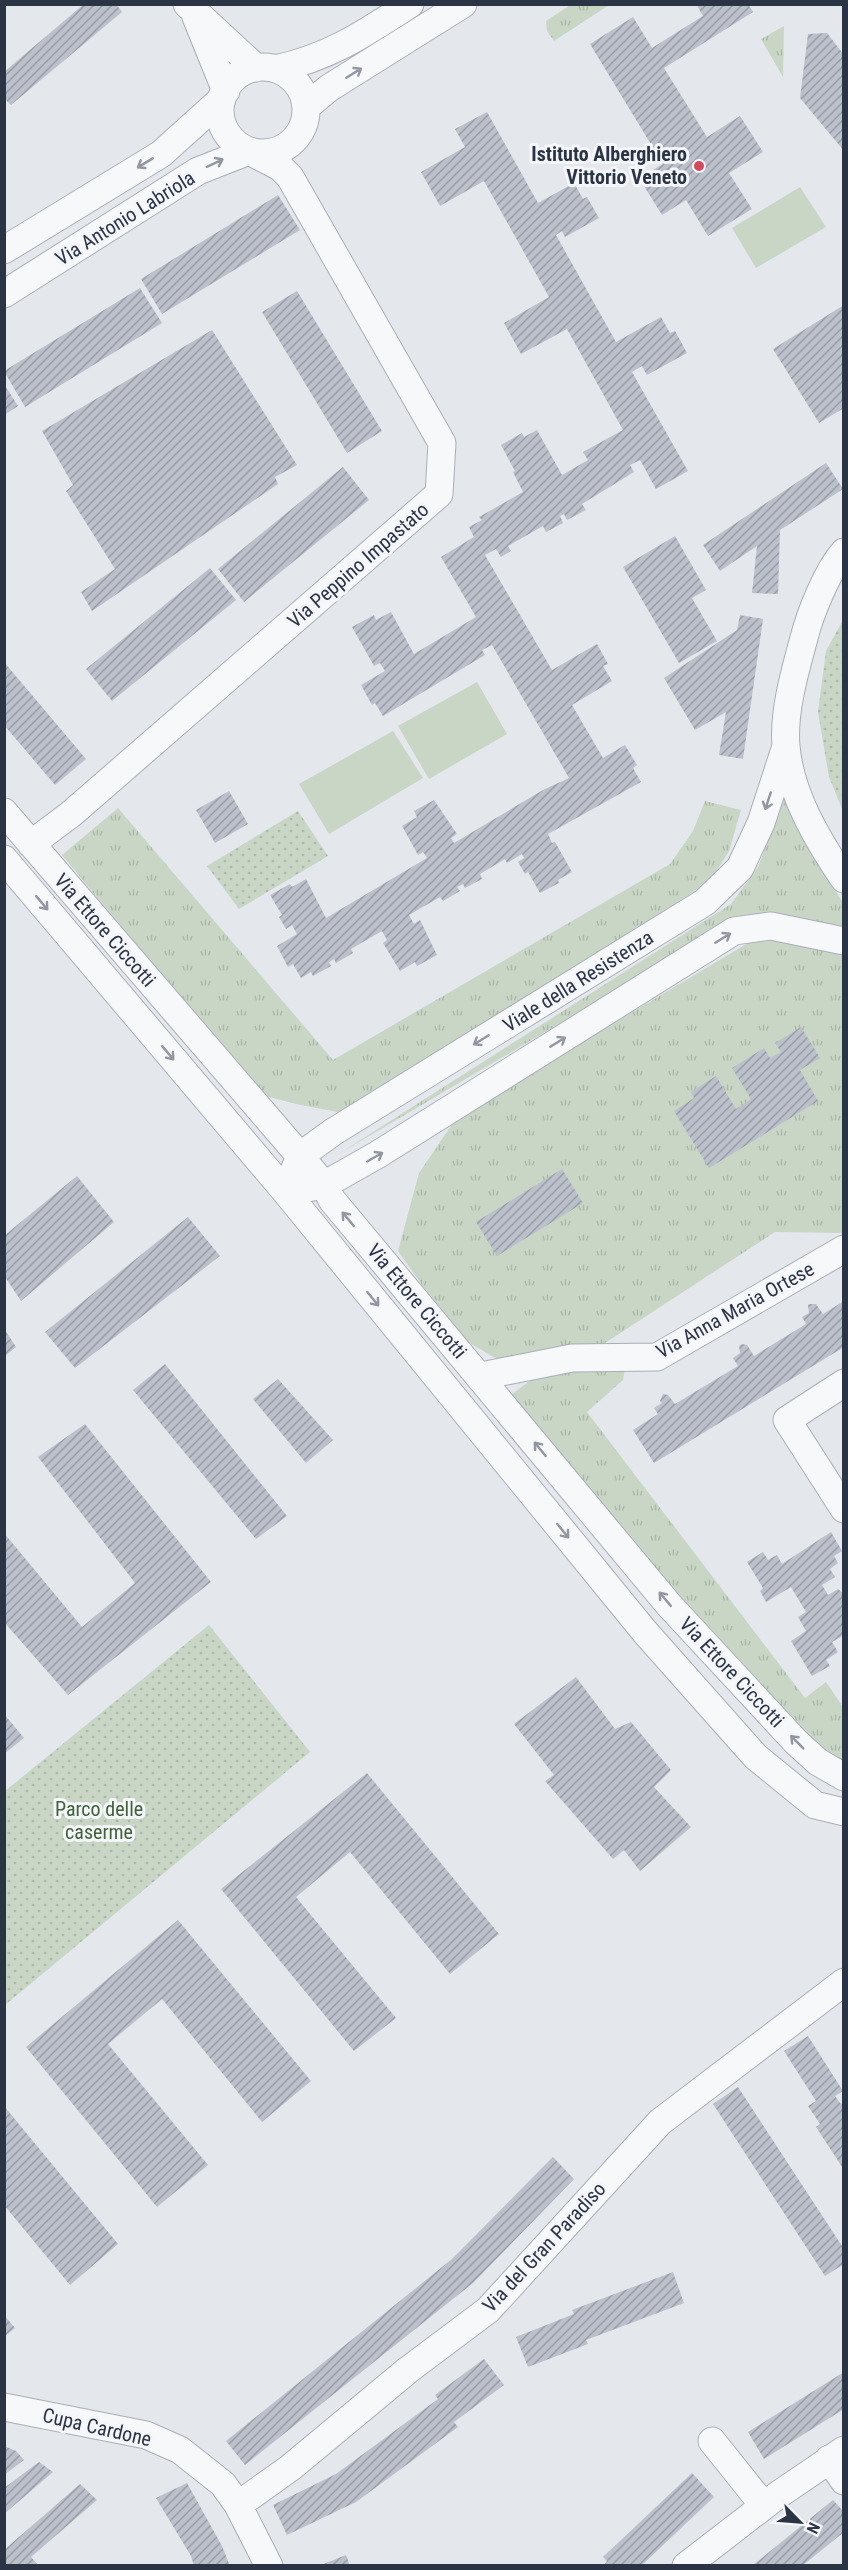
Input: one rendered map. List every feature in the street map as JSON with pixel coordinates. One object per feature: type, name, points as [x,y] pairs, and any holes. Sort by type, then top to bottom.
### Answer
[{"type":"street","points":[[296,137],[282,149],[266,153],[249,151],[237,144],[224,128],[221,115],[224,95],[236,77],[266,68],[307,62],[344,46],[410,4]]},
{"type":"street","points":[[306,107],[329,88],[463,4]]},
{"type":"street","points":[[190,9],[266,68],[295,81],[304,95],[306,117],[296,137],[290,177]]},
{"type":"street","points":[[190,9],[224,95]]},
{"type":"street","name":"Via Antonio Labriola","points":[[4,250],[161,154],[224,95]]},
{"type":"street","name":"Via Antonio Labriola","points":[[4,294],[198,171],[249,151]]},
{"type":"street","name":"Via Peppino Impastato","points":[[31,844],[71,814],[439,494],[442,443],[290,177],[280,167],[249,151]]},
{"type":"street","name":"Viale della Resistenza","points":[[300,1156],[333,1132],[705,902],[740,868],[761,823],[786,746],[790,687],[810,614],[843,552]]},
{"type":"street","name":"Viale della Resistenza","points":[[786,746],[798,797],[826,852],[843,879]]},
{"type":"street","name":"Via Ettore Ciccotti","points":[[4,812],[300,1156],[324,1185],[339,1209],[481,1376],[669,1605],[796,1742],[818,1762],[843,1777]]},
{"type":"street","name":"Via Ettore Ciccotti","points":[[4,859],[285,1191],[645,1632],[756,1757],[815,1806],[843,1812]]},
{"type":"street","name":"Viale della Resistenza","points":[[324,1185],[377,1155],[734,931],[771,926],[843,940]]},
{"type":"street","points":[[285,1191],[300,1156]]},
{"type":"street","points":[[285,1191],[324,1185]]},
{"type":"street","name":"Via Anna Maria Ortese","points":[[481,1376],[572,1358],[657,1357],[843,1249]]},
{"type":"street","points":[[843,1383],[787,1420],[843,1509]]},
{"type":"street","name":"Via del Gran Paradiso","points":[[238,2505],[290,2468],[408,2370],[488,2310],[660,2122],[843,1982]]},
{"type":"street","name":"Cupa Cardone","points":[[4,2407],[146,2435],[180,2450],[223,2484],[238,2505],[269,2565]]},
{"type":"street","points":[[711,2441],[764,2506]]},
{"type":"street","points":[[700,2561],[764,2506],[839,2463]]},
{"type":"green space","points":[[570,5],[609,5],[554,41],[547,31],[546,21]]},
{"type":"green space","points":[[784,26],[783,77],[761,39]]},
{"type":"green space","points":[[800,187],[826,227],[756,268],[732,228]]},
{"type":"green space","points":[[843,620],[843,811],[829,777],[818,712],[826,651]]},
{"type":"green space","points":[[477,682],[507,734],[429,779],[398,726]]},
{"type":"green space","points":[[393,731],[423,778],[329,834],[299,784]]},
{"type":"green space","points":[[784,789],[804,837],[843,903],[843,930],[733,921],[337,1155],[731,904],[758,867],[771,833],[777,795]]},
{"type":"green space","points":[[705,801],[741,810],[729,851],[710,881],[364,1105],[343,1113],[262,1095],[62,855],[118,808],[333,1060],[670,864],[693,831]]},
{"type":"green space","points":[[298,811],[328,856],[239,909],[207,866]]},
{"type":"green space","points":[[794,938],[843,950],[843,1233],[775,1232],[605,1343],[559,1354],[502,1362],[468,1342],[398,1251],[419,1173],[457,1117],[748,943]]},
{"type":"green space","points":[[570,1362],[625,1369],[623,1380],[587,1412],[805,1698],[826,1682],[843,1707],[843,1770],[818,1762],[511,1395],[532,1379]]},
{"type":"green space","name":"Parco delle caserme","points":[[209,1625],[310,1752],[5,2005],[5,1791]]},
{"type":"building","points":[[84,4],[116,4],[122,12],[11,105],[4,98],[4,72]]},
{"type":"building","points":[[696,4],[748,4],[753,12],[664,68],[707,137],[740,116],[763,152],[729,173],[752,209],[708,236],[686,200],[662,215],[639,178],[663,164],[590,44],[633,17],[652,48],[703,16]]},
{"type":"building","points":[[827,33],[844,55],[844,151],[800,98],[808,34]]},
{"type":"building","points":[[487,112],[538,203],[574,183],[583,199],[587,197],[599,218],[565,237],[562,231],[556,235],[616,342],[661,317],[670,333],[675,331],[687,353],[647,375],[642,366],[632,372],[688,471],[656,489],[640,460],[630,465],[634,472],[582,504],[586,510],[567,520],[564,514],[560,516],[563,523],[546,532],[543,526],[508,546],[511,551],[501,557],[496,549],[485,555],[552,670],[597,644],[608,664],[603,666],[612,681],[572,705],[603,758],[625,745],[637,765],[633,768],[641,782],[548,834],[572,872],[558,880],[559,883],[540,893],[528,872],[525,874],[518,862],[524,858],[522,854],[507,863],[505,859],[480,874],[482,879],[465,888],[463,884],[457,887],[460,891],[443,901],[440,897],[409,915],[414,924],[420,920],[437,955],[417,966],[415,962],[400,971],[383,943],[387,940],[382,931],[351,949],[353,953],[336,963],[334,959],[329,962],[331,966],[313,976],[311,972],[301,978],[293,964],[288,967],[277,946],[297,934],[292,925],[286,929],[279,917],[282,915],[270,895],[290,884],[292,887],[306,879],[326,918],[427,858],[423,852],[418,855],[402,826],[417,817],[414,811],[434,800],[457,834],[451,838],[454,843],[543,790],[569,778],[492,645],[482,650],[485,655],[383,716],[375,703],[372,705],[361,685],[385,671],[380,663],[374,666],[352,627],[374,615],[376,620],[391,612],[414,654],[476,617],[441,557],[474,537],[469,527],[482,520],[479,517],[523,492],[501,445],[522,433],[524,437],[537,430],[562,475],[588,460],[583,452],[623,430],[567,329],[521,354],[504,323],[549,297],[484,181],[440,206],[421,172],[465,147],[455,129]]},
{"type":"building","points":[[278,195],[300,230],[162,314],[141,279]]},
{"type":"building","points":[[140,288],[162,323],[25,407],[4,371]]},
{"type":"building","points":[[297,291],[382,431],[347,453],[262,312]]},
{"type":"building","points":[[844,305],[844,408],[819,423],[773,349]]},
{"type":"building","points":[[212,330],[297,465],[275,477],[278,484],[92,611],[81,592],[115,569],[66,491],[73,485],[42,431]]},
{"type":"building","points":[[4,384],[18,406],[4,415]]},
{"type":"building","points":[[826,463],[843,489],[780,530],[778,594],[752,593],[757,546],[720,571],[703,545]]},
{"type":"building","points":[[343,467],[369,500],[244,602],[218,569]]},
{"type":"building","points":[[675,536],[706,590],[692,598],[717,641],[679,663],[623,567]]},
{"type":"building","points":[[210,568],[236,600],[112,701],[86,669]]},
{"type":"building","points":[[740,615],[763,619],[743,759],[719,755],[726,712],[695,730],[664,678],[737,630]]},
{"type":"building","points":[[4,662],[86,759],[55,785],[4,725]]},
{"type":"building","points":[[229,791],[248,824],[215,843],[196,810]]},
{"type":"building","points":[[801,1027],[820,1058],[800,1070],[818,1101],[709,1168],[674,1111],[694,1098],[691,1092],[716,1076],[736,1109],[751,1099],[732,1068],[764,1048],[770,1058],[781,1052],[775,1043]]},
{"type":"building","points":[[562,1169],[583,1203],[497,1256],[476,1222]]},
{"type":"building","points":[[77,1176],[114,1222],[21,1301],[5,1277],[5,1235]]},
{"type":"building","points":[[188,1217],[220,1256],[75,1368],[45,1332]]},
{"type":"building","points":[[844,1301],[844,1347],[654,1463],[633,1430],[658,1414],[654,1408],[662,1403],[660,1401],[663,1394],[668,1395],[675,1404],[738,1366],[733,1358],[740,1353],[739,1346],[742,1344],[747,1345],[754,1356],[806,1324],[802,1317],[809,1313],[808,1305],[816,1304],[823,1314]]},
{"type":"building","points":[[5,1330],[16,1347],[5,1356]]},
{"type":"building","points":[[165,1364],[287,1516],[256,1539],[133,1390]]},
{"type":"building","points":[[278,1379],[333,1440],[306,1463],[253,1399]]},
{"type":"building","points":[[85,1424],[211,1582],[68,1695],[4,1622],[4,1533],[82,1627],[135,1583],[38,1457]]},
{"type":"building","points":[[831,1532],[842,1551],[834,1556],[838,1563],[830,1569],[835,1577],[822,1585],[828,1595],[838,1589],[844,1594],[844,1635],[832,1642],[838,1652],[826,1660],[830,1666],[812,1676],[791,1641],[806,1631],[798,1617],[806,1612],[791,1587],[766,1602],[760,1591],[763,1588],[747,1562],[763,1552],[768,1560],[777,1555],[782,1564]]},
{"type":"building","points":[[576,1677],[615,1729],[631,1722],[671,1770],[654,1787],[691,1827],[640,1871],[624,1850],[613,1859],[545,1781],[554,1775],[514,1724]]},
{"type":"building","points":[[4,1714],[24,1738],[4,1754]]},
{"type":"building","points":[[367,1773],[499,1934],[450,1974],[350,1852],[296,1897],[396,2018],[354,2051],[221,1889]]},
{"type":"building","points":[[178,1920],[311,2081],[262,2122],[162,1999],[108,2044],[208,2165],[157,2207],[26,2047]]},
{"type":"building","points":[[808,2036],[843,2091],[835,2096],[841,2104],[844,2102],[844,2170],[816,2127],[820,2124],[808,2106],[816,2101],[784,2051]]},
{"type":"building","points":[[738,2087],[844,2249],[844,2264],[825,2276],[713,2104]]},
{"type":"building","points":[[4,2106],[118,2244],[70,2285],[4,2205]]},
{"type":"building","points":[[553,2157],[574,2179],[473,2283],[245,2465],[226,2441],[452,2259]]},
{"type":"building","points":[[673,2272],[684,2303],[586,2340],[588,2344],[528,2367],[516,2337],[574,2314],[572,2310]]},
{"type":"building","points":[[4,2315],[15,2328],[4,2337]]},
{"type":"building","points":[[484,2359],[504,2385],[454,2422],[458,2427],[356,2502],[287,2535],[273,2505],[336,2474],[438,2399],[435,2395]]},
{"type":"building","points":[[844,2372],[844,2409],[764,2459],[748,2432]]},
{"type":"building","points":[[4,2446],[16,2451],[24,2460],[4,2475]]},
{"type":"building","points":[[39,2462],[53,2472],[4,2514],[4,2488]]},
{"type":"building","points":[[692,2473],[714,2497],[641,2566],[603,2566],[607,2561],[603,2557]]},
{"type":"building","points":[[187,2483],[222,2546],[230,2566],[194,2566],[191,2556],[156,2498]]},
{"type":"building","points":[[80,2484],[97,2500],[31,2557],[39,2566],[4,2566],[4,2550]]},
{"type":"building","points":[[833,2500],[844,2512],[844,2532],[802,2566],[752,2566]]},
{"type":"building","points":[[346,2555],[350,2566],[321,2566],[321,2565]]},
{"type":"place","name":"Istituto Alberghiero Vittorio Veneto","points":[[699,166]]}]
